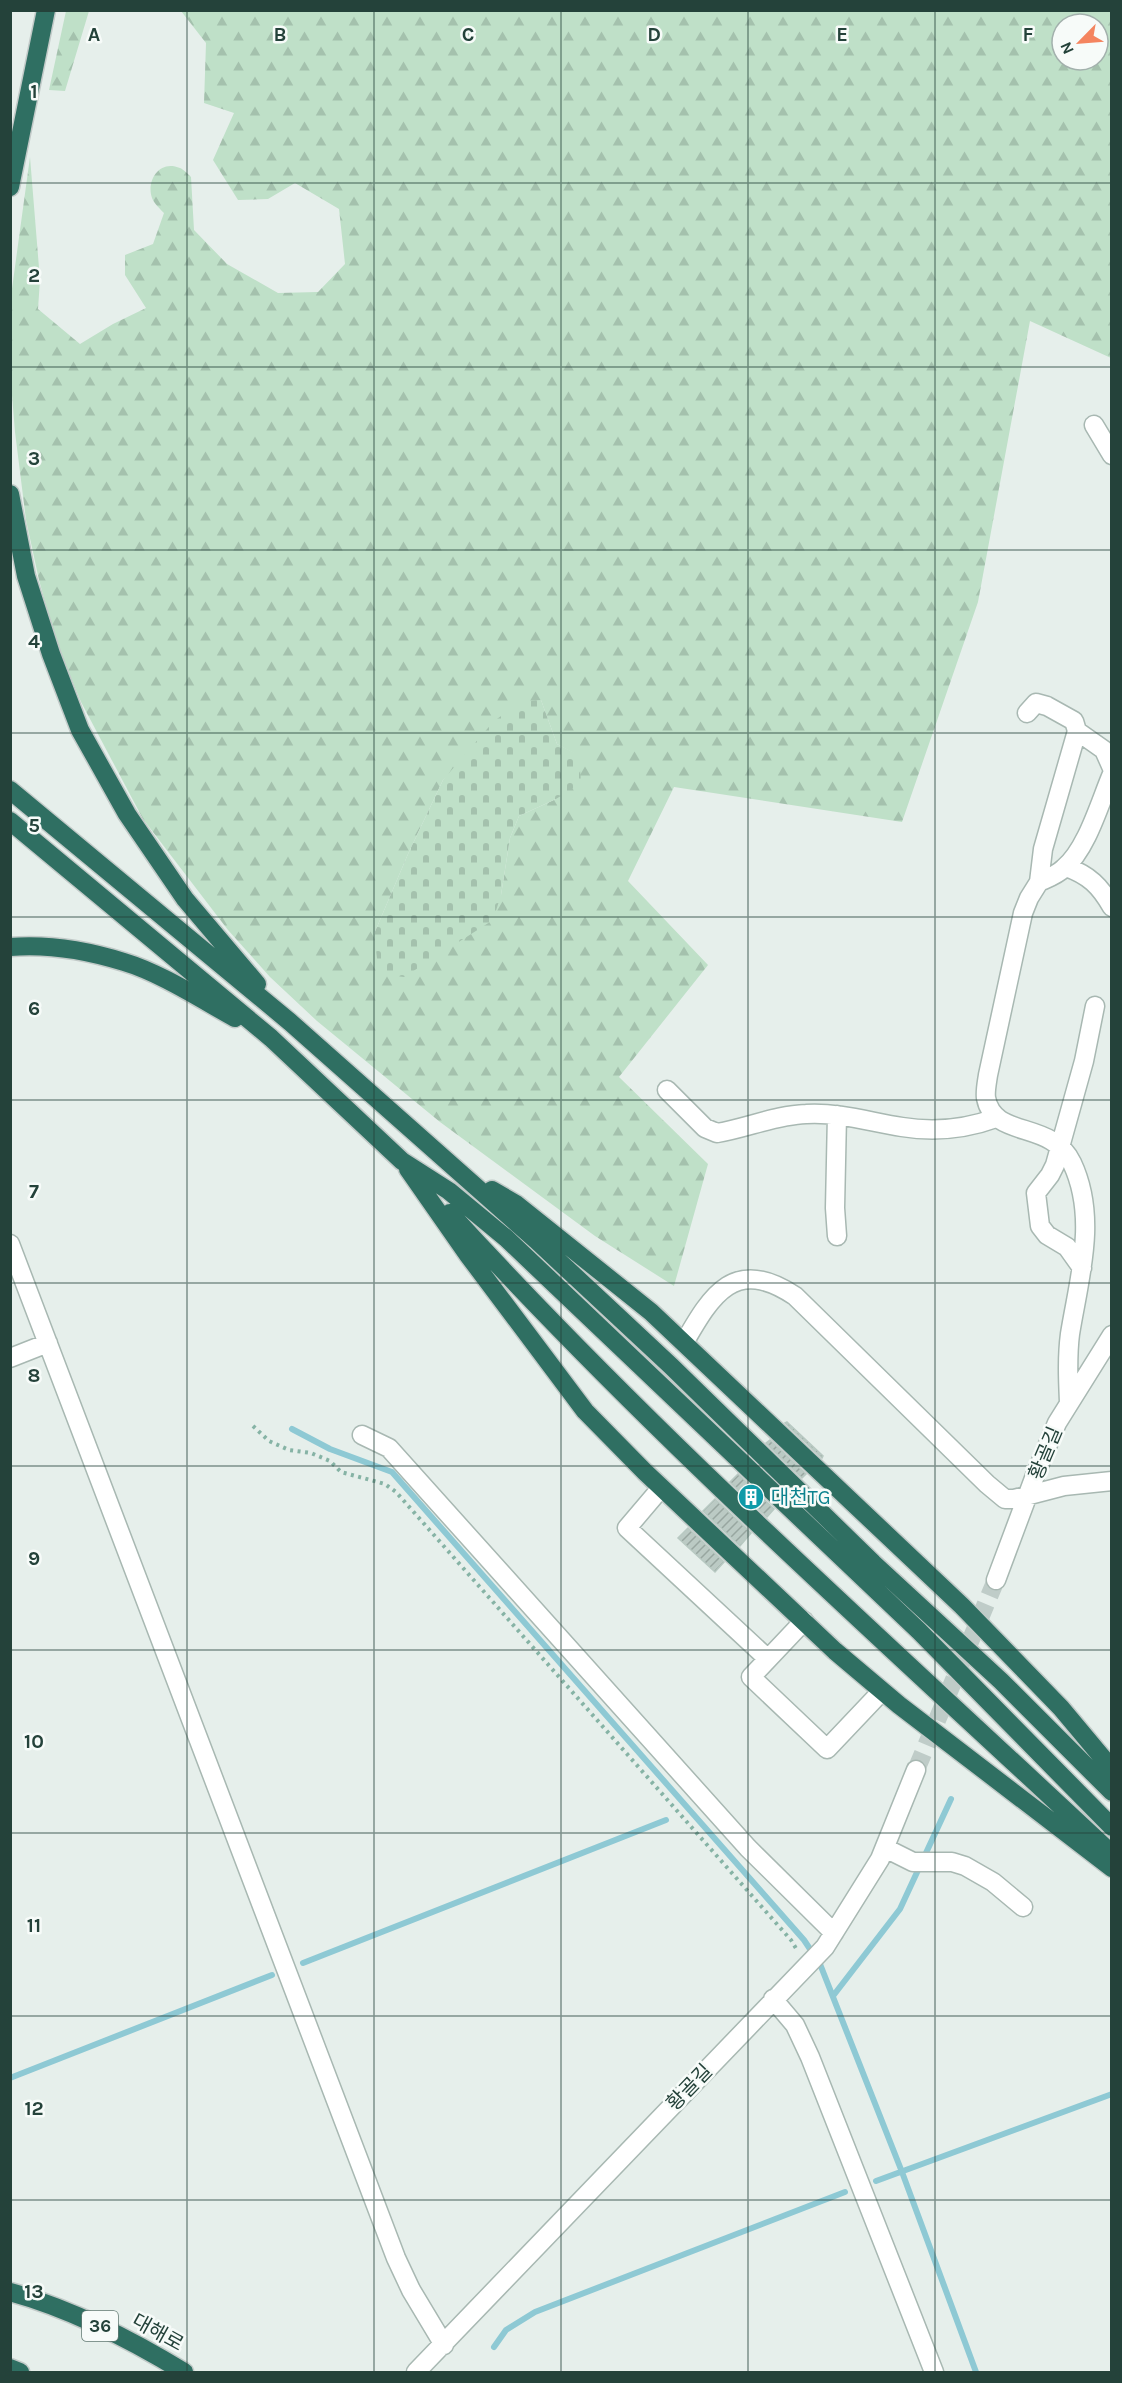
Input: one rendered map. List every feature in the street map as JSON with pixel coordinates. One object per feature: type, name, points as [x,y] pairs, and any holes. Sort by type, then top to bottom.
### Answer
[{"type":"highway","points":[[10,187],[46,10]]},
{"type":"highway","points":[[10,495],[26,576],[51,654],[80,730],[127,814],[185,899],[290,1022]]},
{"type":"highway","points":[[10,790],[290,1022],[536,1240],[671,1366],[873,1563],[1001,1681],[1112,1792]]},
{"type":"highway","points":[[10,821],[271,1038],[402,1161],[568,1339],[652,1422],[876,1636],[1112,1854]]},
{"type":"highway","points":[[10,947],[26,945],[76,951],[126,962],[176,985],[271,1038]]},
{"type":"highway","points":[[402,1161],[468,1255],[585,1411],[661,1488],[804,1622],[882,1691],[953,1749],[1028,1802],[1112,1868]]},
{"type":"highway","points":[[402,1161],[449,1191],[506,1238],[919,1631],[1112,1827]]},
{"type":"highway","points":[[452,1166],[516,1204],[651,1312],[962,1606],[1061,1708],[1112,1769]]},
{"type":"highway","name":"대해로","points":[[10,2292],[40,2300],[77,2315],[184,2373]]},
{"type":"highway","points":[[10,2368],[20,2373]]},
{"type":"street","points":[[1094,425],[1112,455]]},
{"type":"street","points":[[1027,713],[1036,703],[1047,706],[1074,722],[1077,731],[1042,849],[1039,882],[1023,913],[988,1075],[986,1096],[996,1118],[1006,1124],[1047,1136],[1060,1146],[1072,1163],[1081,1192],[1085,1249],[1067,1360],[1069,1402]]},
{"type":"street","points":[[1077,731],[1104,750],[1112,768]]},
{"type":"street","points":[[1039,882],[1054,876],[1066,867],[1088,831],[1112,774]]},
{"type":"street","points":[[1066,867],[1090,878],[1102,890],[1112,906]]},
{"type":"street","points":[[1082,1268],[1067,1247],[1047,1235],[1040,1226],[1036,1193],[1050,1175],[1060,1146],[1084,1061],[1095,1006]]},
{"type":"street","points":[[667,1090],[705,1128],[717,1133],[805,1114],[837,1115],[903,1127],[944,1129],[976,1125],[996,1118]]},
{"type":"street","points":[[837,1115],[835,1208],[837,1236]]},
{"type":"street","points":[[10,1244],[396,2258],[411,2290],[444,2345]]},
{"type":"street","points":[[684,1343],[711,1300],[718,1291],[731,1282],[762,1281],[784,1288],[856,1354],[987,1484],[1005,1499],[1014,1499],[1064,1486],[1112,1481]]},
{"type":"street","name":"황골길","points":[[996,1580],[1057,1423],[1112,1335]]},
{"type":"street","points":[[10,1358],[48,1343]]},
{"type":"street","points":[[362,1435],[389,1448],[784,1886],[829,1940]]},
{"type":"street","points":[[661,1488],[627,1528],[768,1659]]},
{"type":"street","points":[[804,1622],[751,1677],[827,1749],[882,1691]]},
{"type":"street","name":"황골길","points":[[416,2373],[807,1966],[829,1940],[880,1859],[916,1770]]},
{"type":"street","points":[[885,1848],[900,1857],[921,1862],[952,1862],[966,1866],[993,1882],[1023,1907]]},
{"type":"street","points":[[773,1999],[795,2025],[810,2057],[934,2373]]},
{"type":"path","points":[[253,1426],[269,1441],[289,1450],[311,1453],[330,1461],[341,1472],[385,1484],[396,1492],[791,1940],[807,1966]]},
{"type":"green space","points":[[66,11],[89,11],[65,91],[49,90]]},
{"type":"green space","points":[[181,11],[1111,11],[1111,358],[1030,321],[978,602],[902,822],[674,787],[628,881],[708,965],[619,1077],[708,1164],[674,1286],[595,1236],[440,1122],[317,1021],[270,977],[228,930],[143,819],[81,702],[56,642],[26,520],[10,371],[11,296],[30,157],[40,280],[38,309],[80,344],[146,308],[125,275],[125,255],[153,244],[164,213],[152,198],[151,185],[156,173],[166,166],[180,168],[191,177],[194,230],[227,264],[278,293],[318,292],[345,264],[339,209],[295,183],[268,199],[238,200],[213,160],[234,113],[204,103],[206,43]],"holes":[[[541,700],[557,744],[579,756],[556,799],[519,816],[510,838],[501,895],[374,934],[443,780]]]},
{"type":"green space","points":[[541,700],[557,744],[579,755],[581,783],[556,799],[519,816],[510,838],[501,895],[493,920],[404,977],[387,975],[378,966],[374,934],[443,780],[494,721],[521,702]]},
{"type":"building","points":[[787,1422],[823,1456],[822,1458],[785,1423]]},
{"type":"building","points":[[770,1440],[806,1474],[802,1478],[766,1443]]},
{"type":"building","points":[[738,1474],[774,1509],[767,1517],[730,1482]]},
{"type":"building","points":[[715,1499],[751,1533],[740,1546],[703,1511]]},
{"type":"building","points":[[688,1528],[724,1562],[715,1572],[678,1538]]},
{"type":"waterway","points":[[292,1429],[330,1449],[392,1472],[804,1940],[820,1964],[902,2172],[976,2372]]},
{"type":"waterway","points":[[833,1996],[900,1909],[951,1799]]},
{"type":"waterway","points":[[303,1963],[666,1820]]},
{"type":"waterway","points":[[10,2078],[272,1975]]},
{"type":"waterway","points":[[876,2181],[1112,2094]]},
{"type":"waterway","points":[[494,2347],[506,2330],[535,2312],[845,2192]]},
{"type":"tunnel","points":[[916,1770],[996,1580]]},
{"type":"place","name":"대천TG","points":[[751,1497]]}]
